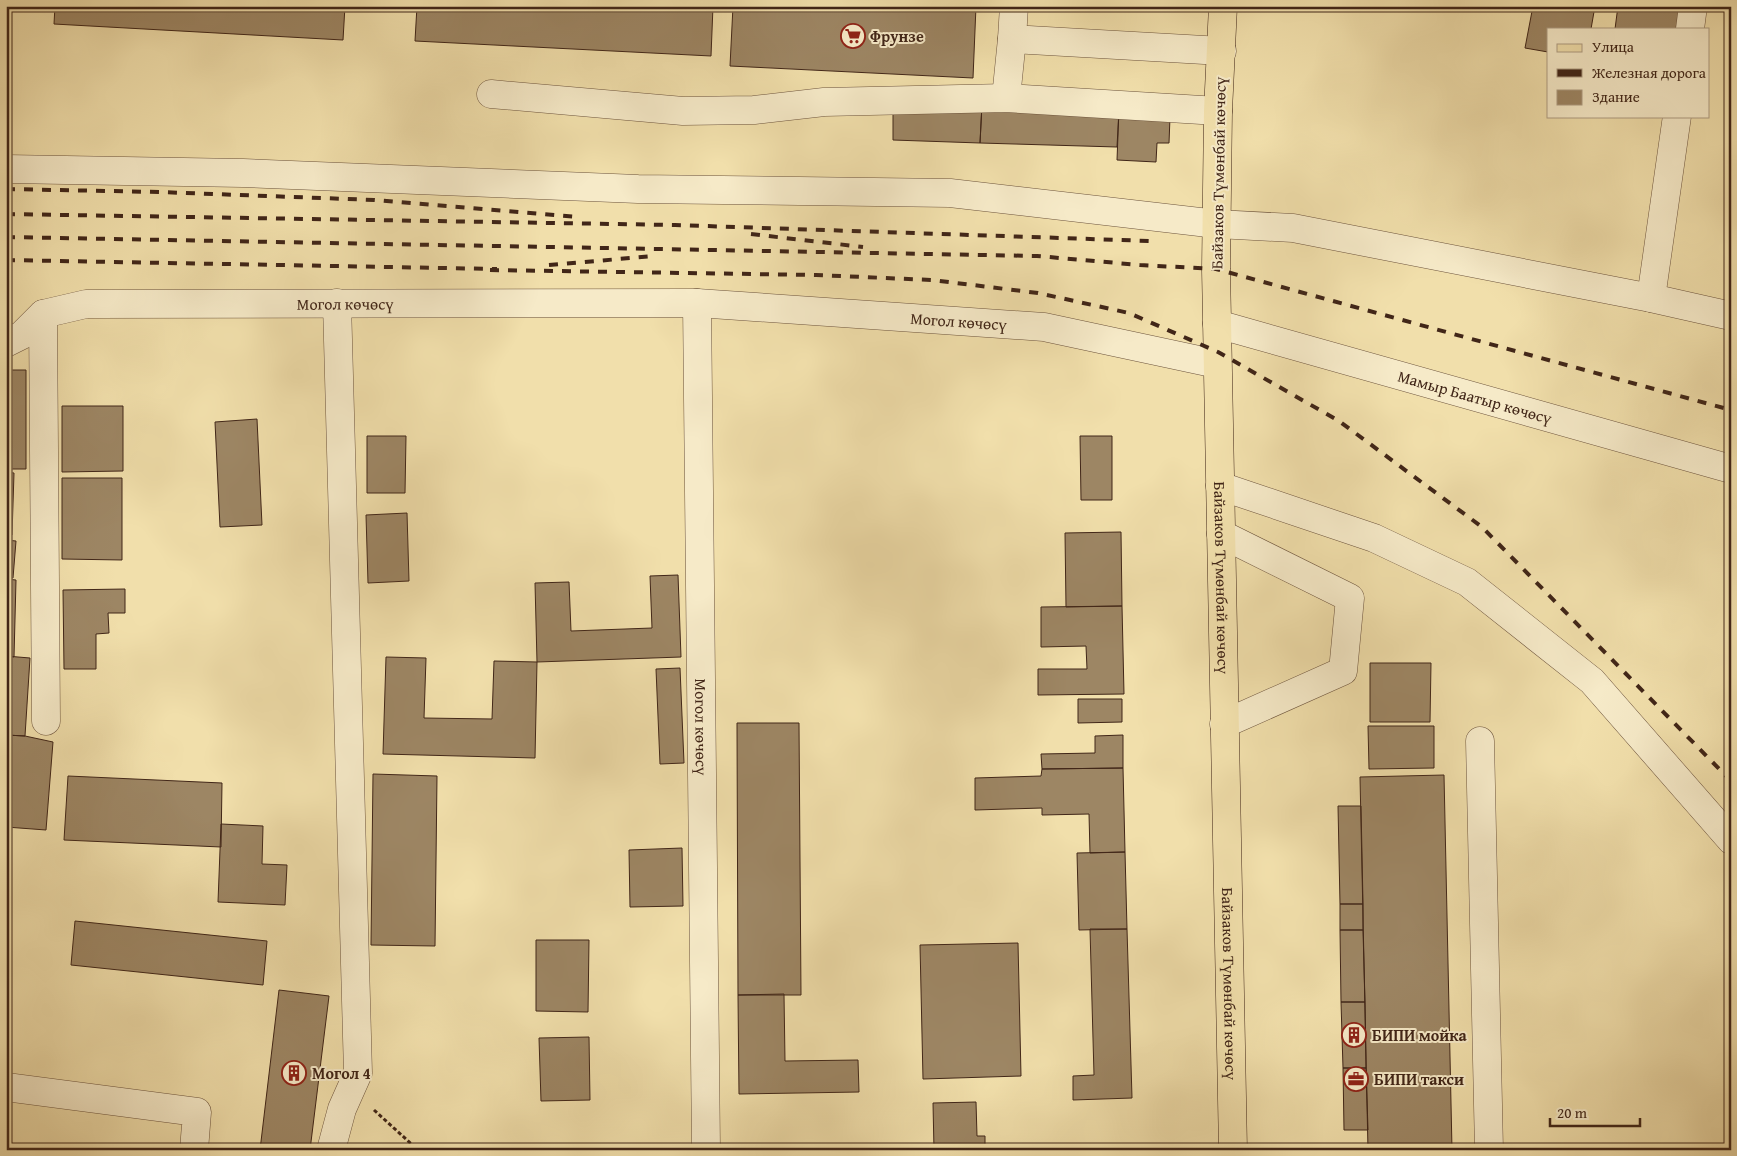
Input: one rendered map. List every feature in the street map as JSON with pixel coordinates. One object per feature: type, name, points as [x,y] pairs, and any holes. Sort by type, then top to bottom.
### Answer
[{"type":"main road","name":"Байзаков Түмөнбай көчөсү","points":[[1223,6],[1218,111],[1216,269],[1233,1150]]},
{"type":"street","points":[[1006,98],[1014,6]]},
{"type":"street","points":[[1690,28],[1693,6]]},
{"type":"street","points":[[1012,39],[1222,51]]},
{"type":"street","points":[[491,94],[683,111],[754,110],[824,102],[1006,98],[1218,111]]},
{"type":"street","points":[[1651,298],[1677,118]]},
{"type":"street","points":[[6,169],[243,174],[648,189],[950,193],[1217,224],[1293,228],[1651,298],[1731,316]]},
{"type":"street","points":[[331,1150],[342,1109],[358,1073],[337,303]]},
{"type":"street","name":"Могол көчөсү","points":[[697,303],[706,1150]]},
{"type":"street","name":"Могол көчөсү","points":[[43,314],[86,304],[697,303],[1044,326],[1217,364]]},
{"type":"street","points":[[6,343],[22,334],[43,314]]},
{"type":"street","points":[[43,314],[46,721]]},
{"type":"street","name":"Мамыр Баатыр көчөсү","points":[[1217,324],[1731,469]]},
{"type":"street","points":[[1220,486],[1374,538],[1467,582],[1592,681],[1731,840]]},
{"type":"street","points":[[1221,534],[1350,598],[1343,670],[1224,724]]},
{"type":"street","points":[[1480,741],[1489,1150]]},
{"type":"street","points":[[6,1087],[197,1112],[194,1150]]},
{"type":"path","points":[[351,1089],[418,1150]]},
{"type":"building","points":[[55,6],[345,6],[343,40],[54,24]]},
{"type":"building","points":[[417,6],[713,6],[711,56],[415,41]]},
{"type":"building","name":"Фрунзе","points":[[733,6],[976,6],[973,78],[730,66]]},
{"type":"building","points":[[1533,6],[1595,6],[1591,28],[1547,28],[1547,52],[1525,48]]},
{"type":"building","points":[[1618,6],[1683,6],[1679,28],[1615,28]]},
{"type":"building","points":[[893,104],[982,104],[980,143],[893,140]]},
{"type":"building","points":[[982,104],[1119,109],[1117,147],[980,143]]},
{"type":"building","points":[[1119,109],[1170,117],[1169,143],[1157,143],[1156,162],[1117,160]]},
{"type":"building","points":[[6,370],[26,370],[26,469],[6,469]]},
{"type":"building","points":[[62,406],[123,406],[123,471],[62,472]]},
{"type":"building","points":[[257,419],[262,525],[220,527],[215,422]]},
{"type":"building","points":[[367,436],[406,436],[405,493],[367,493]]},
{"type":"building","points":[[1080,436],[1112,436],[1112,500],[1081,500]]},
{"type":"building","points":[[6,472],[14,473],[12,535],[6,535]]},
{"type":"building","points":[[62,478],[122,478],[122,560],[62,559]]},
{"type":"building","points":[[407,513],[409,581],[368,583],[366,515]]},
{"type":"building","points":[[1121,532],[1122,606],[1066,607],[1065,533]]},
{"type":"building","points":[[6,540],[16,541],[13,578],[6,577]]},
{"type":"building","points":[[678,575],[681,657],[537,662],[535,583],[569,582],[571,631],[652,628],[650,576]]},
{"type":"building","points":[[6,579],[16,580],[14,657],[6,656]]},
{"type":"building","points":[[125,589],[125,613],[108,613],[109,633],[96,634],[96,669],[64,669],[63,590]]},
{"type":"building","points":[[1122,606],[1124,694],[1038,695],[1038,669],[1087,669],[1086,646],[1041,647],[1041,607]]},
{"type":"building","points":[[6,656],[30,658],[25,736],[6,735]]},
{"type":"building","points":[[386,657],[426,658],[424,718],[492,719],[494,661],[537,662],[535,758],[383,754]]},
{"type":"building","points":[[1370,663],[1431,663],[1430,722],[1370,722]]},
{"type":"building","points":[[680,668],[684,763],[660,764],[656,669]]},
{"type":"building","points":[[1078,699],[1122,699],[1122,722],[1078,723]]},
{"type":"building","points":[[737,723],[799,723],[801,995],[738,995]]},
{"type":"building","points":[[1368,726],[1434,726],[1434,768],[1369,769]]},
{"type":"building","points":[[6,735],[25,736],[53,742],[46,830],[6,827]]},
{"type":"building","points":[[1123,735],[1123,768],[1042,769],[1041,754],[1095,753],[1095,736]]},
{"type":"building","points":[[1123,768],[1125,852],[1090,853],[1089,814],[1042,815],[1042,808],[975,810],[975,778],[1041,776],[1042,769]]},
{"type":"building","points":[[373,774],[437,776],[435,946],[371,945]]},
{"type":"building","points":[[1444,775],[1452,1150],[1368,1150],[1360,777]]},
{"type":"building","points":[[68,776],[222,783],[221,847],[64,840]]},
{"type":"building","points":[[1338,806],[1361,806],[1363,904],[1340,904]]},
{"type":"building","points":[[221,824],[263,826],[262,864],[287,865],[285,905],[218,902]]},
{"type":"building","points":[[682,848],[683,906],[630,907],[629,850]]},
{"type":"building","points":[[1125,852],[1127,929],[1079,930],[1077,853]]},
{"type":"building","points":[[1340,904],[1363,904],[1363,930],[1340,930]]},
{"type":"building","points":[[75,921],[267,941],[263,985],[71,965]]},
{"type":"building","points":[[1090,929],[1127,929],[1132,1098],[1073,1100],[1073,1076],[1094,1075]]},
{"type":"building","points":[[1340,930],[1363,930],[1365,1002],[1341,1002]]},
{"type":"building","points":[[536,940],[589,940],[588,1012],[536,1011]]},
{"type":"building","points":[[1018,943],[1021,1076],[923,1079],[920,945]]},
{"type":"building","name":"Могол 4","points":[[279,990],[329,996],[310,1150],[260,1150]]},
{"type":"building","points":[[784,994],[785,1061],[858,1060],[859,1092],[739,1094],[738,995]]},
{"type":"building","name":"БИПИ мойка","points":[[1341,1002],[1365,1002],[1366,1068],[1343,1068]]},
{"type":"building","points":[[589,1037],[590,1100],[541,1101],[539,1038]]},
{"type":"building","points":[[1343,1068],[1366,1068],[1368,1130],[1344,1130]]},
{"type":"building","points":[[976,1102],[977,1136],[985,1136],[985,1150],[934,1150],[933,1103]]},
{"type":"building","points":[[6,1145],[42,1150],[6,1150]]},
{"type":"railway","points":[[6,189],[160,192],[374,200],[577,217]]},
{"type":"railway","points":[[6,214],[675,225],[1150,241]]},
{"type":"railway","points":[[751,234],[863,247]]},
{"type":"railway","points":[[6,237],[1037,256],[1140,265],[1216,269],[1731,410]]},
{"type":"railway","points":[[549,265],[654,256]]},
{"type":"railway","points":[[6,260],[497,269]]},
{"type":"railway","points":[[490,270],[816,275],[932,280],[1038,293],[1129,313],[1218,352],[1339,421],[1482,527],[1731,781]]},
{"type":"place","name":"Фрунзе","points":[[853,36]]},
{"type":"place","name":"БИПИ мойка","points":[[1354,1035]]},
{"type":"place","name":"Могол 4","points":[[294,1073]]},
{"type":"place","name":"БИПИ такси","points":[[1356,1079]]}]
